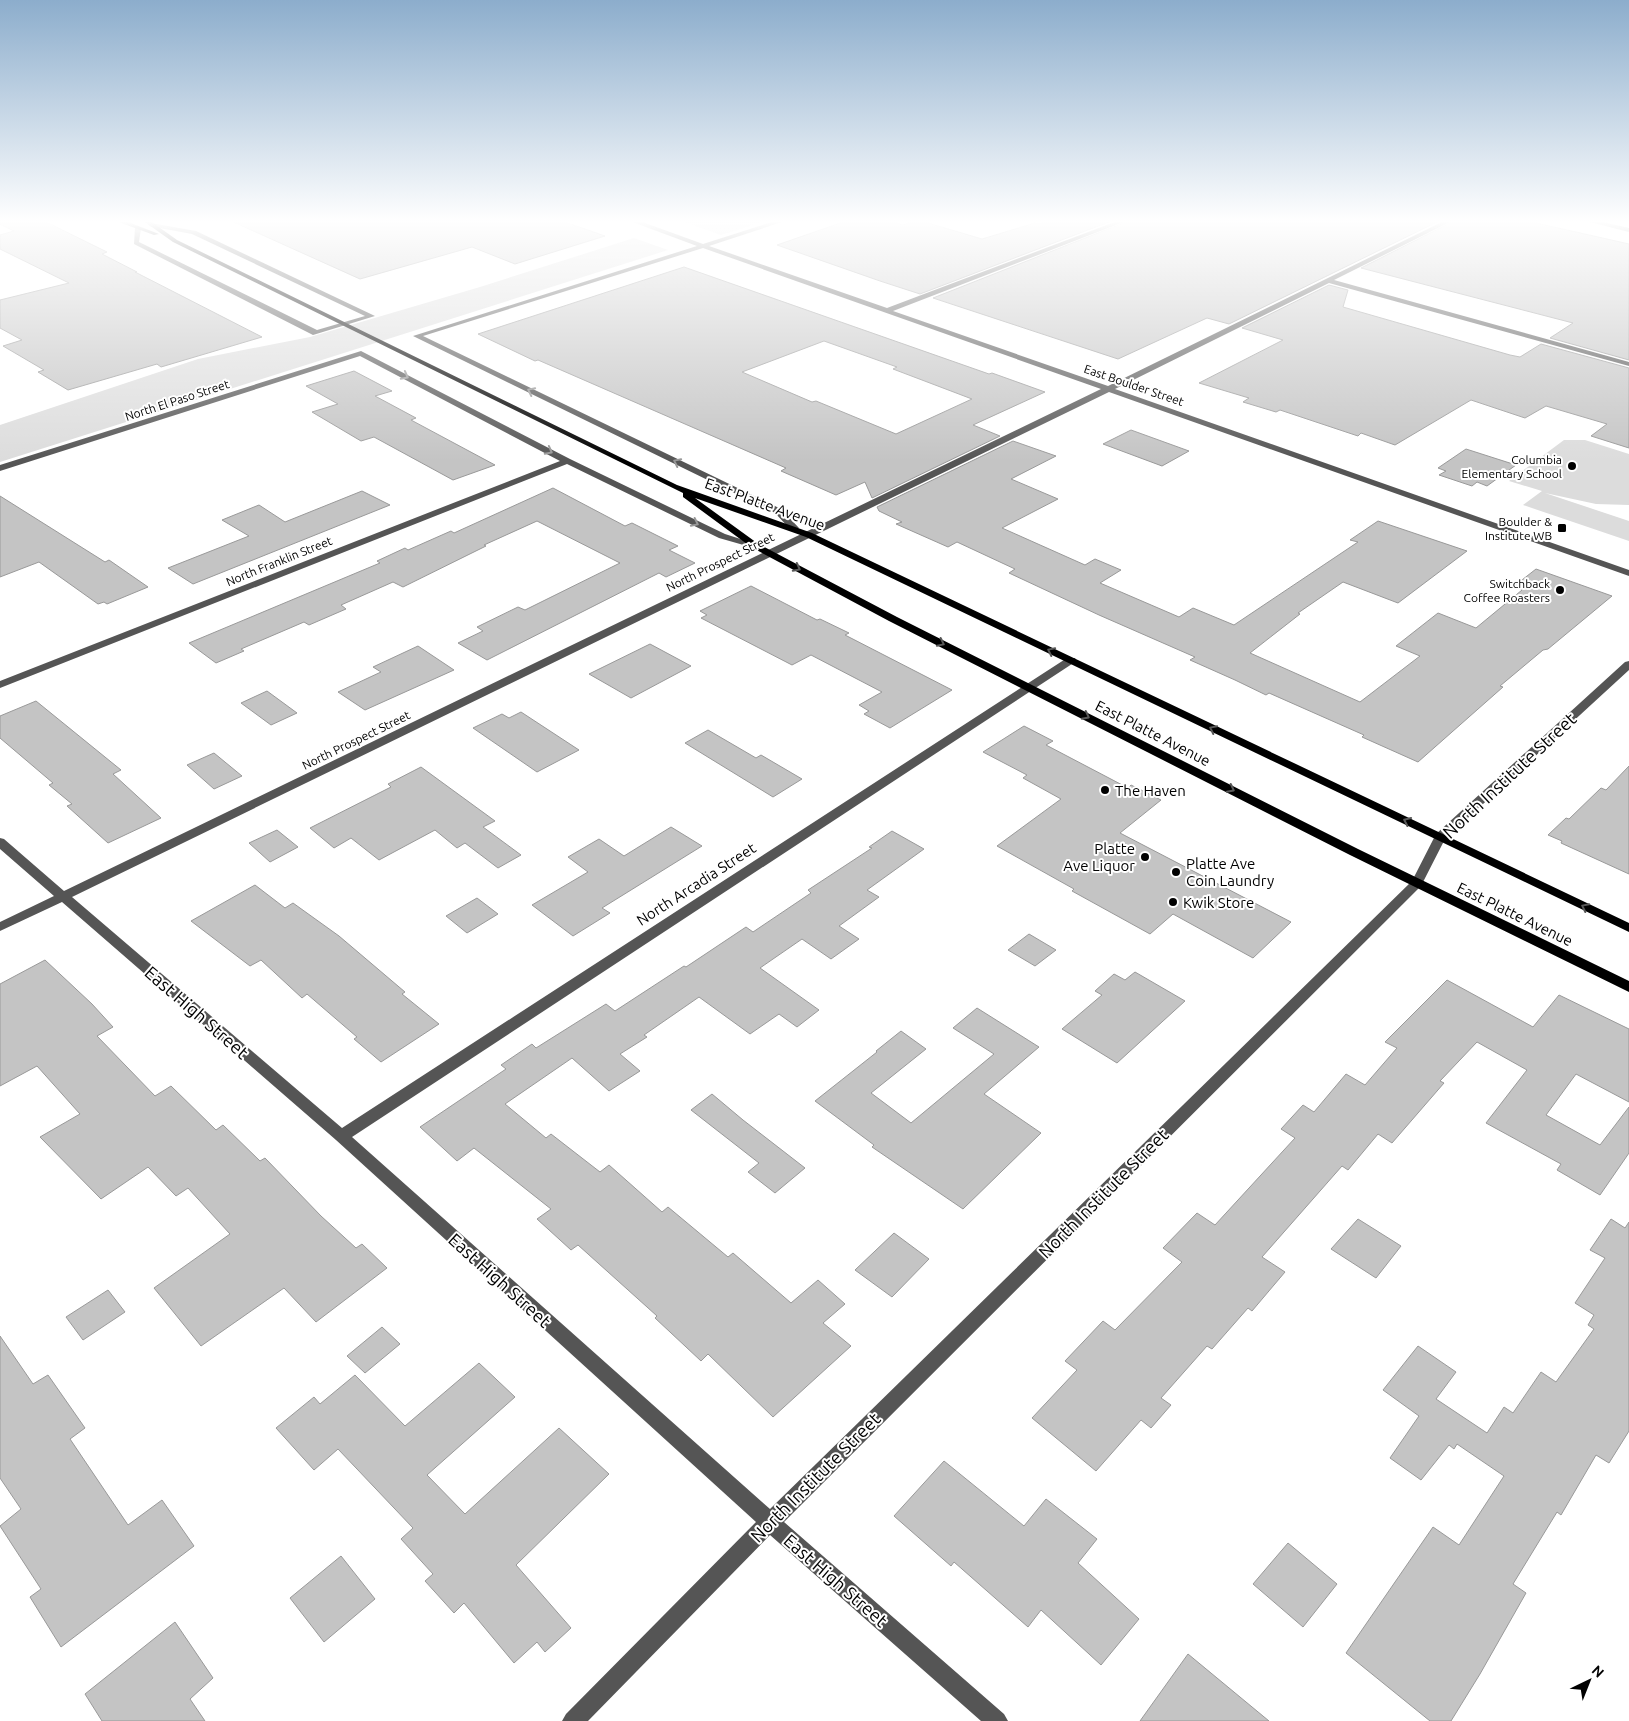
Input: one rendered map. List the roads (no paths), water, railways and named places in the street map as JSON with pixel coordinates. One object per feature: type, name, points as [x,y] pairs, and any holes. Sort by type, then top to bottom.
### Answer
[{"type":"main road","name":"East Platte Avenue","points":[[297,300],[674,487],[794,528],[1629,928]]},
{"type":"main road","name":"East Platte Avenue","points":[[674,487],[754,545],[893,619],[1417,883],[1629,987]]},
{"type":"street","points":[[252,300],[316,332],[372,316],[339,300]]},
{"type":"street","points":[[530,300],[417,336],[778,511],[794,528]]},
{"type":"street","name":"East Boulder Street","points":[[856,300],[1629,573]]},
{"type":"street","points":[[886,311],[914,300]]},
{"type":"street","name":"North Prospect Street","points":[[0,927],[1289,300]]},
{"type":"street","points":[[1399,300],[1629,364]]},
{"type":"street","name":"North El Paso Street","points":[[0,468],[361,353],[567,461]]},
{"type":"street","points":[[567,461],[722,536],[754,545]]},
{"type":"street","name":"North Franklin Street","points":[[0,685],[567,461]]},
{"type":"street","name":"North Arcadia Street","points":[[341,1136],[1070,660]]},
{"type":"street","name":"North Institute Street","points":[[573,1721],[770,1522],[1417,883],[1440,837],[1629,664]]},
{"type":"street","name":"East High Street","points":[[0,842],[341,1136],[770,1522],[998,1721]]},
{"type":"place","name":"Columbia Elementary School","points":[[1572,466]]},
{"type":"place","name":"Boulder & Institute WB","points":[[1562,528]]},
{"type":"place","name":"Switchback Coffee Roasters","points":[[1560,590]]},
{"type":"place","name":"The Haven","points":[[1105,790]]},
{"type":"place","name":"Platte Ave Liquor","points":[[1145,857]]},
{"type":"place","name":"Platte Ave Coin Laundry","points":[[1176,872]]},
{"type":"place","name":"Kwik Store","points":[[1173,902]]}]
